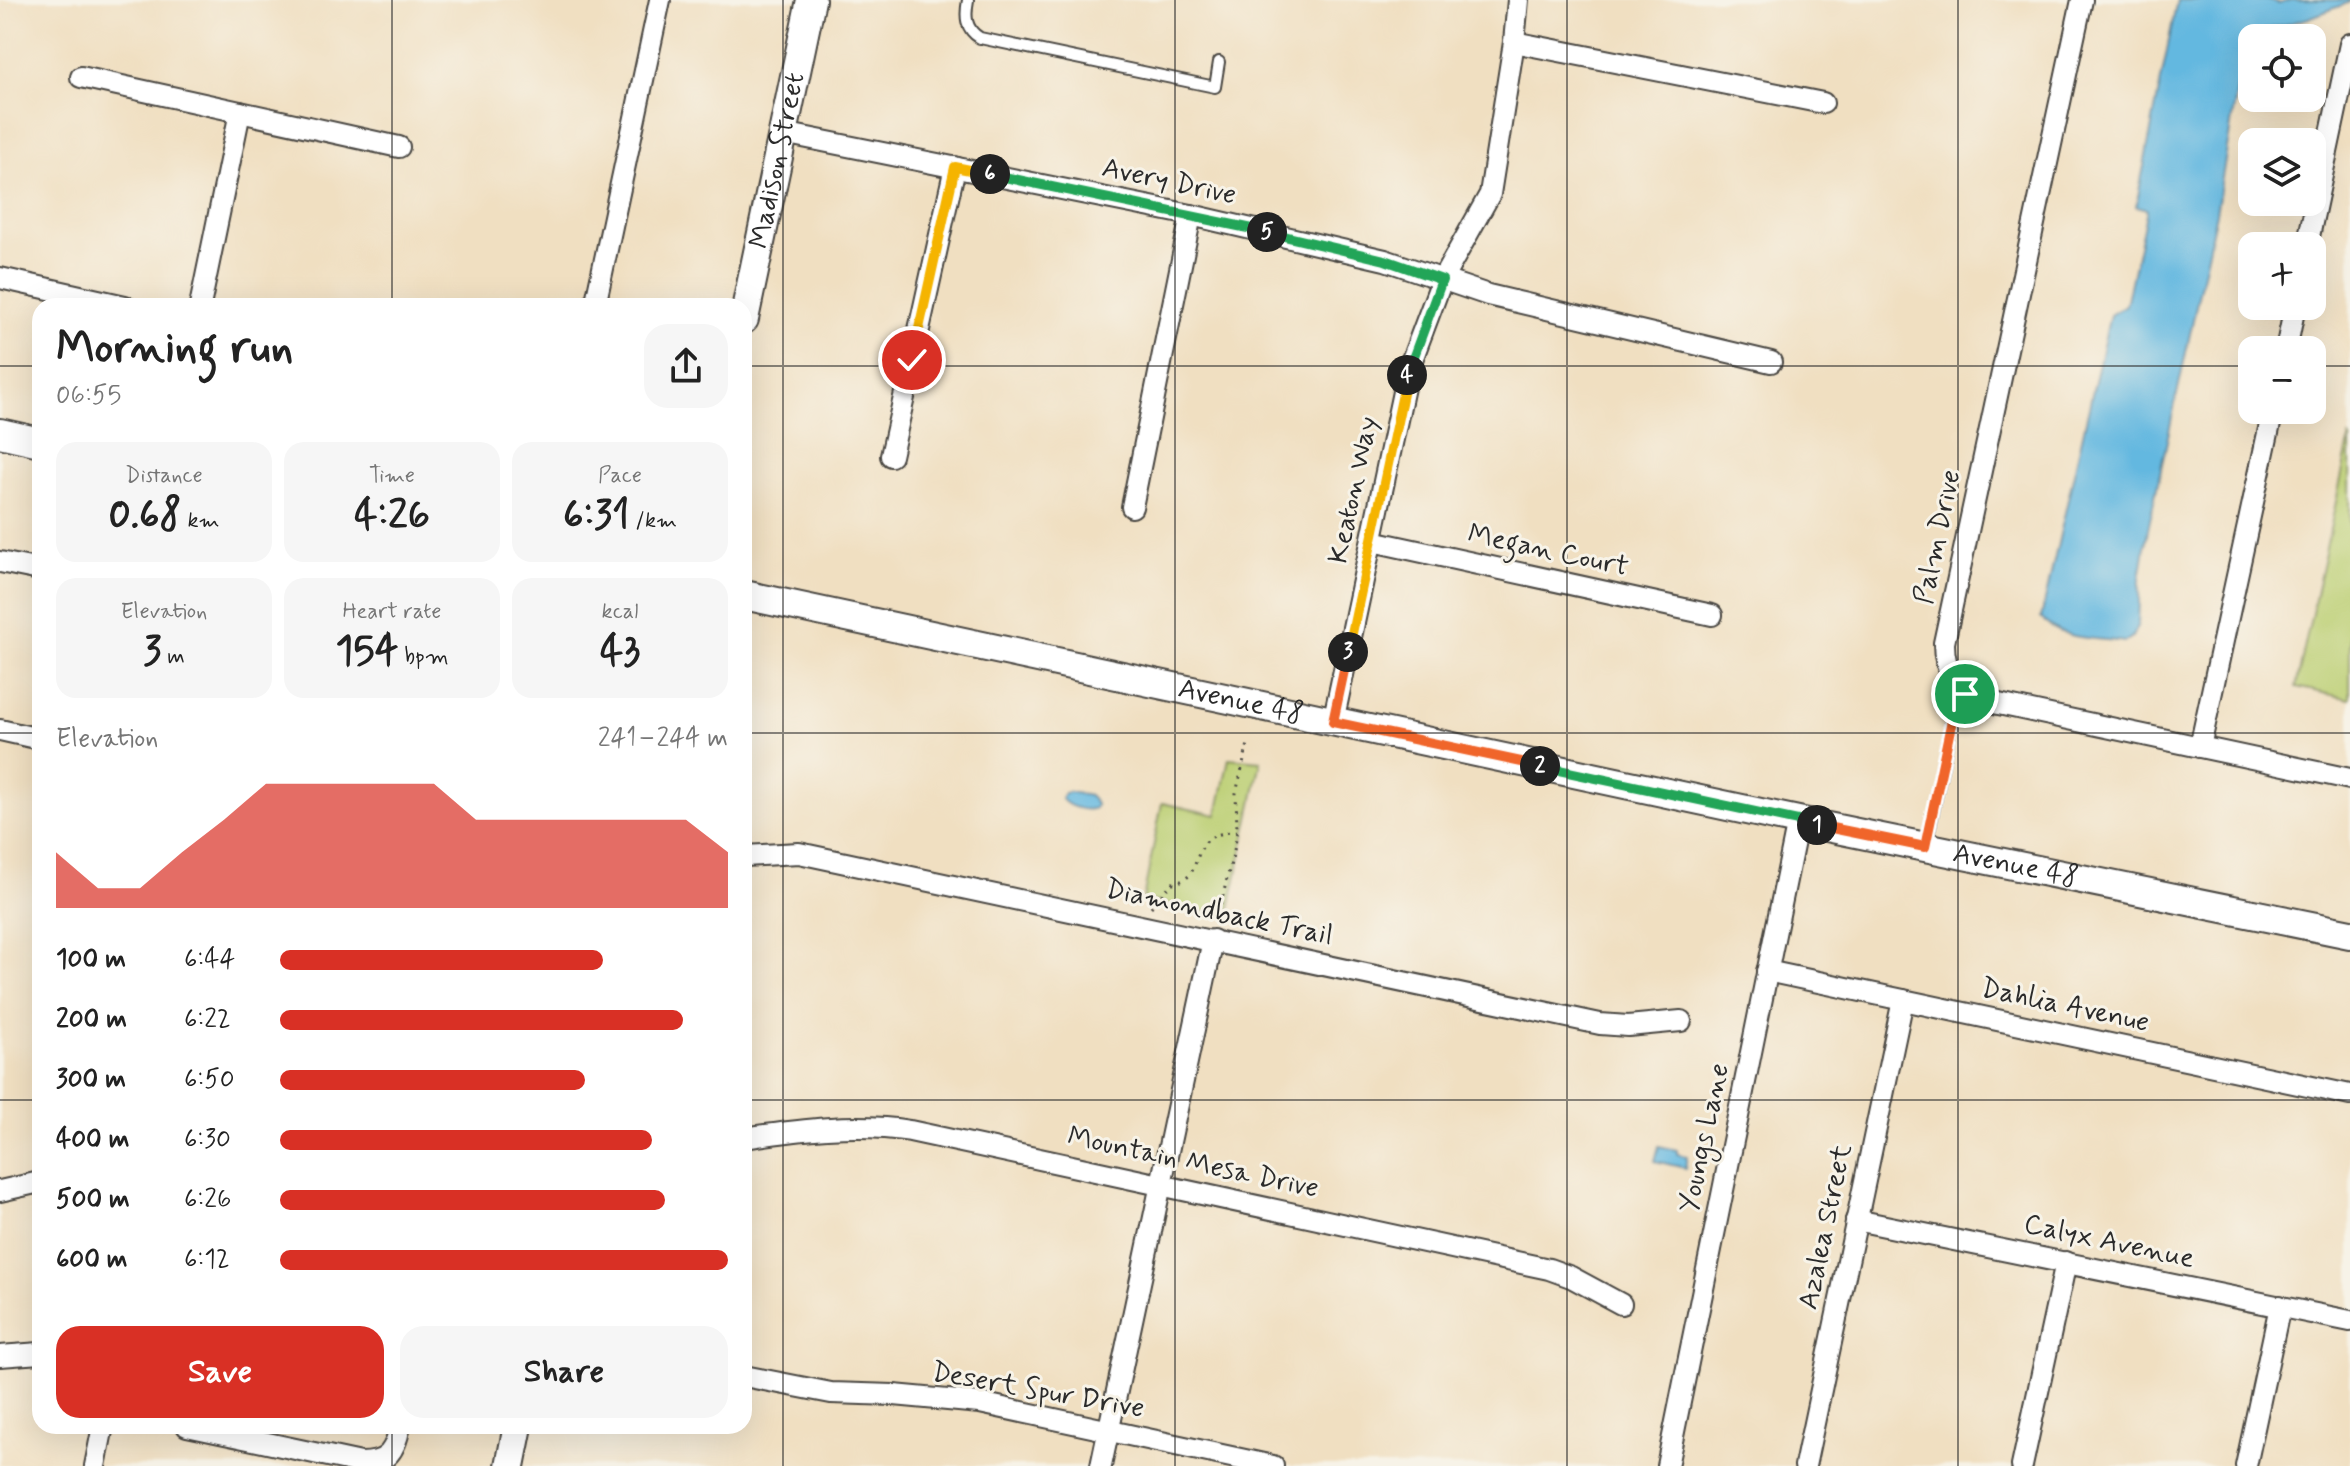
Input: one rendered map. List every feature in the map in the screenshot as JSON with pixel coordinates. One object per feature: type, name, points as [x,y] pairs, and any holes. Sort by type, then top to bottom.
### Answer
[{"type":"main road","name":"Madison Street","points":[[748,298],[811,0]]},
{"type":"main road","points":[[0,433],[32,440]]},
{"type":"main road","name":"Avenue 48","points":[[752,597],[1798,821],[2350,934]]},
{"type":"main road","points":[[510,1466],[516,1434]]},
{"type":"street","points":[[597,298],[660,0]]},
{"type":"street","name":"Keaton Way","points":[[1333,722],[1407,373],[1442,280],[1490,194],[1518,0]]},
{"type":"street","name":"Palm Drive","points":[[1959,687],[1947,669],[1944,643],[2082,0]]},
{"type":"street","points":[[1514,42],[1823,103]]},
{"type":"street","points":[[2310,232],[2350,44]]},
{"type":"street","points":[[81,77],[399,147]]},
{"type":"street","points":[[202,298],[240,112]]},
{"type":"street","name":"Avery Drive","points":[[783,133],[1191,215],[1385,260],[1488,295],[1771,362]]},
{"type":"street","points":[[891,456],[955,167]]},
{"type":"street","points":[[1132,507],[1191,215]]},
{"type":"street","points":[[0,278],[89,298]]},
{"type":"street","points":[[2200,747],[2270,424]]},
{"type":"street","name":"Megan Court","points":[[1372,541],[1712,615]]},
{"type":"street","points":[[0,562],[32,567]]},
{"type":"street","points":[[1959,687],[1965,694],[1980,700],[2350,779]]},
{"type":"street","points":[[0,730],[32,737]]},
{"type":"street","name":"Youngs Lane","points":[[1667,1466],[1798,821]]},
{"type":"street","name":"Diamondback Trail","points":[[752,856],[799,853],[1215,932],[1600,1024],[1628,1026],[1681,1021]]},
{"type":"street","points":[[1101,1466],[1215,932]]},
{"type":"street","name":"Dahlia Avenue","points":[[1767,971],[2350,1095]]},
{"type":"street","name":"Azalea Street","points":[[1805,1466],[1903,1000]]},
{"type":"street","name":"Mountain Mesa Drive","points":[[752,1137],[807,1129],[889,1128],[1549,1269],[1571,1277],[1621,1304]]},
{"type":"street","points":[[0,1191],[32,1184]]},
{"type":"street","name":"Calyx Avenue","points":[[1856,1220],[2350,1321]]},
{"type":"street","points":[[2022,1466],[2066,1262]]},
{"type":"street","points":[[2246,1466],[2280,1306]]},
{"type":"street","points":[[0,1356],[32,1354]]},
{"type":"street","name":"Desert Spur Drive","points":[[752,1378],[831,1393],[980,1403],[1273,1466]]},
{"type":"street","points":[[95,1466],[101,1434]]},
{"type":"street","points":[[248,1434],[361,1463],[375,1463],[386,1458],[399,1434]]},
{"type":"lane","points":[[968,0],[968,24],[971,32],[980,38],[1215,87],[1219,62]]},
{"type":"lane","points":[[1925,847],[1959,687]]},
{"type":"path","points":[[1215,932],[1237,831],[1236,793],[1248,744]]},
{"type":"path","points":[[1149,909],[1172,883],[1181,882],[1190,875],[1208,839],[1220,833],[1237,831]]},
{"type":"green space","points":[[2350,437],[2350,699],[2296,687]]},
{"type":"green space","points":[[1229,758],[1261,761],[1228,917],[1143,899],[1162,803],[1217,815]]},
{"type":"water","points":[[2177,0],[2267,0],[2279,4],[2290,0],[2350,0],[2287,24],[2238,24],[2238,84],[2216,213],[2148,529],[2140,578],[2138,624],[2132,637],[2125,642],[2069,635],[2041,618],[2110,315],[2126,305],[2147,209],[2136,206]]},
{"type":"water","points":[[1064,793],[1089,796],[1096,804],[1095,808],[1081,809],[1067,804],[1061,798]]},
{"type":"water","points":[[1659,1146],[1687,1156],[1685,1168],[1655,1161]]},
{"type":"route","points":[[912,360],[955,167],[1191,215],[1385,260],[1442,280],[1407,373],[1333,722],[1925,847],[1959,687],[1965,694]]}]
